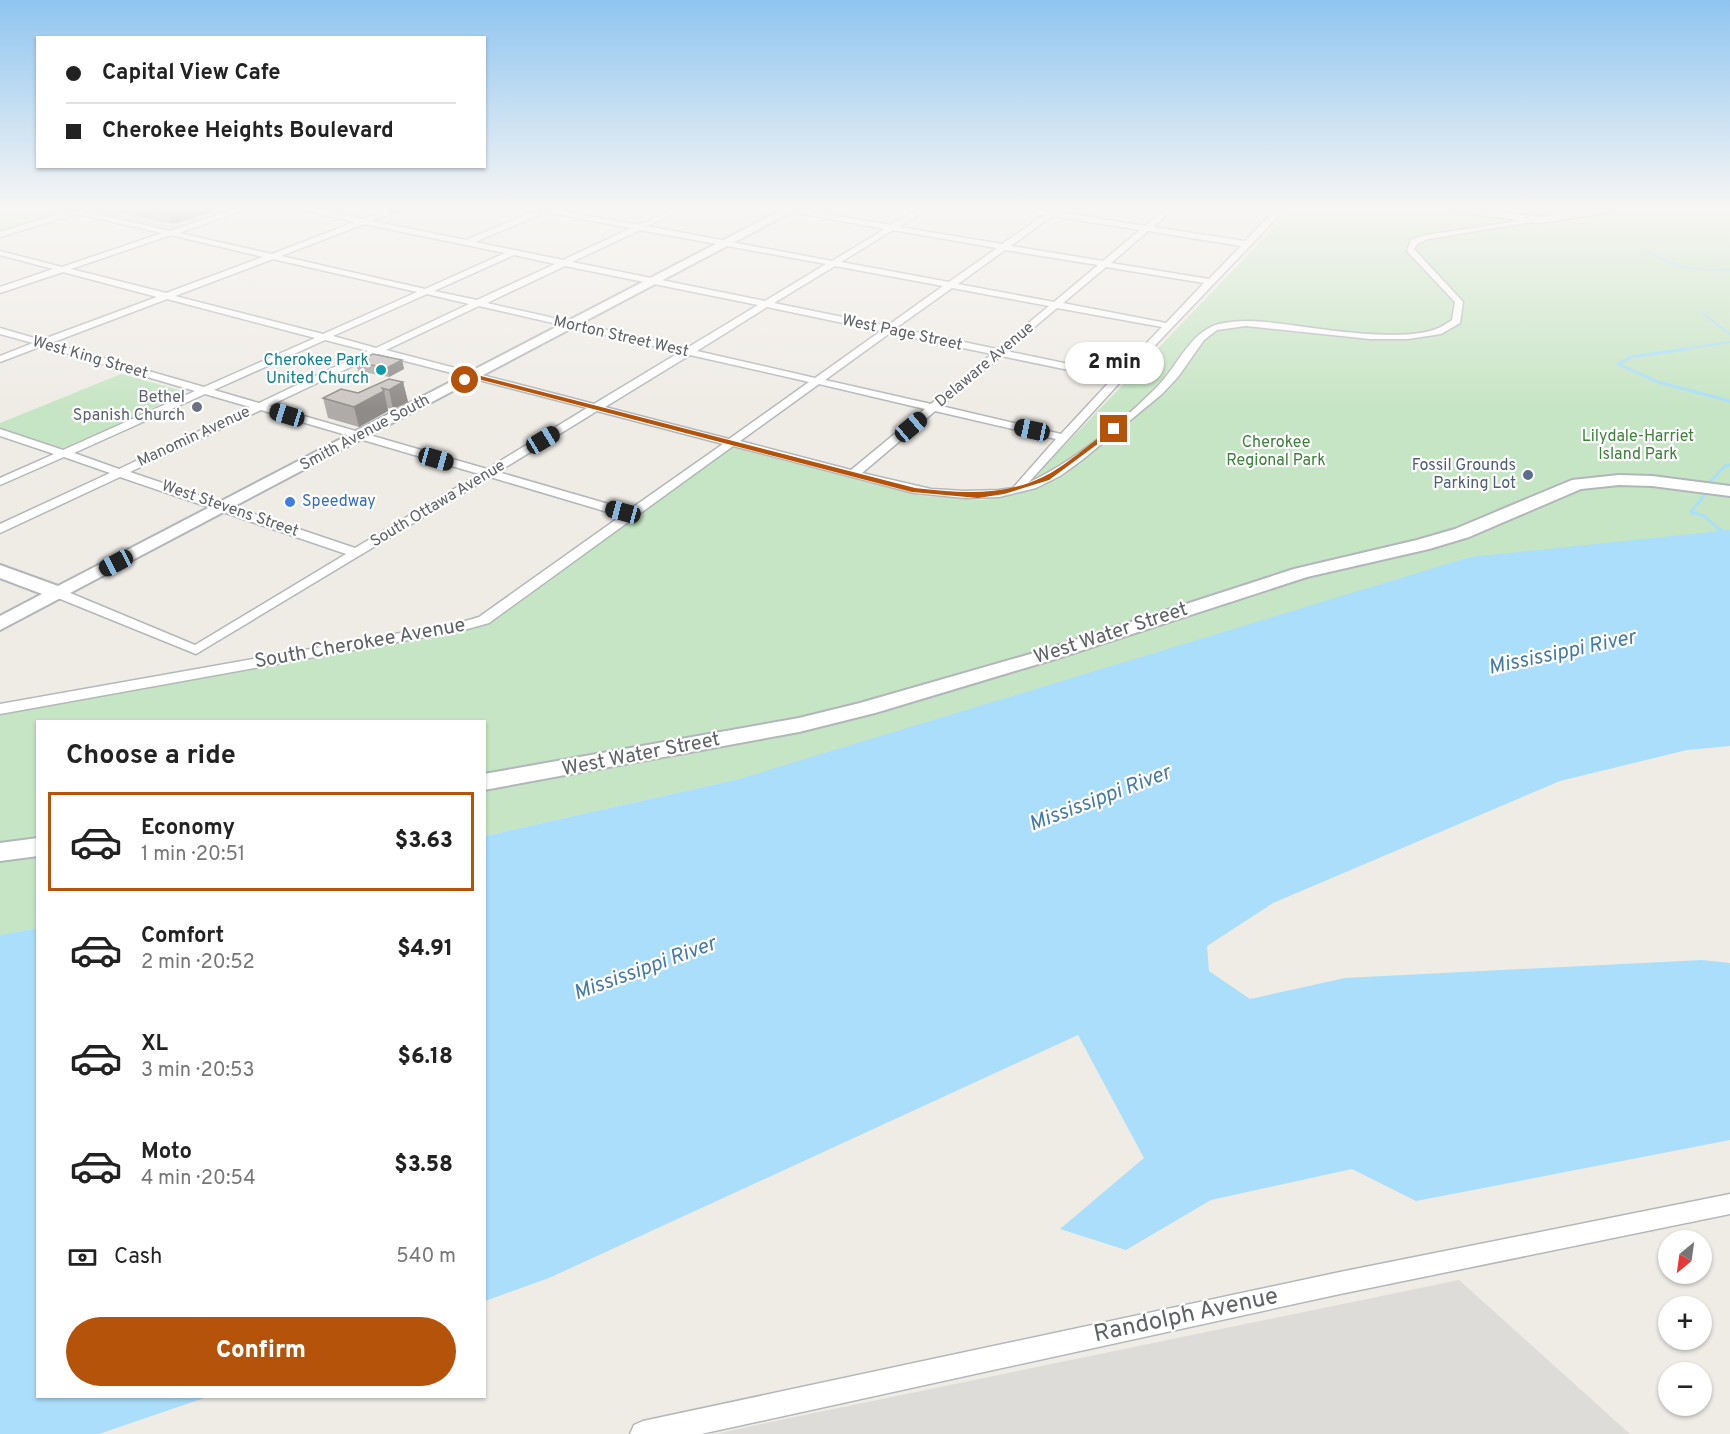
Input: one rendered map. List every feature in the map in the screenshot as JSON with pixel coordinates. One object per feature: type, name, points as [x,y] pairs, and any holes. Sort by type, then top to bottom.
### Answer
[{"type":"street","points":[[0,290],[46,275]]},
{"type":"street","points":[[80,275],[914,490],[949,495],[978,495],[1016,489],[1046,479],[1130,417],[1180,368],[1202,333],[1216,327],[1246,323],[1384,338],[1428,334],[1447,328],[1460,318],[1459,302],[1433,275]]},
{"type":"street","points":[[0,359],[221,275]]},
{"type":"street","name":"Morton Street West","points":[[352,275],[1062,437]]},
{"type":"street","points":[[0,482],[464,275]]},
{"type":"street","name":"Manomin Avenue","points":[[0,529],[537,275]]},
{"type":"street","name":"West Page Street","points":[[621,275],[1119,377]]},
{"type":"street","name":"Smith Avenue South","points":[[0,624],[666,275]]},
{"type":"street","name":"South Ottawa Avenue","points":[[196,650],[815,275]]},
{"type":"street","points":[[891,275],[1169,326]]},
{"type":"street","name":"South Cherokee Avenue","points":[[0,709],[475,624],[484,620],[965,275]]},
{"type":"street","name":"Delaware Avenue","points":[[854,474],[1091,275]]},
{"type":"street","points":[[1169,275],[1211,282]]},
{"type":"street","points":[[1016,489],[1062,437],[1218,275]]},
{"type":"street","name":"West King Street","points":[[0,332],[623,512],[629,516]]},
{"type":"street","name":"West Stevens Street","points":[[0,432],[357,553]]},
{"type":"street","name":"West Water Street","points":[[486,782],[799,724],[867,708],[1048,655],[1301,573],[1422,545],[1462,533],[1578,484],[1619,480],[1730,491]]},
{"type":"street","points":[[0,571],[196,650],[190,674]]},
{"type":"street","points":[[0,852],[36,847]]},
{"type":"street","name":"Randolph Avenue","points":[[643,1434],[1340,1283],[1730,1204]]},
{"type":"shaded area","points":[[1459,1280],[1630,1434],[715,1434],[785,1419]]},
{"type":"green space","name":"Cherokee Regional Park","points":[[1229,275],[1730,275],[1730,530],[739,779],[486,836],[486,720],[36,720],[36,928],[0,935],[0,705],[488,624],[732,447],[922,496],[983,500],[1019,493]]},
{"type":"green space","points":[[121,374],[186,392],[70,447],[61,448],[0,428],[0,423]]},
{"type":"water","name":"Mississippi River","points":[[1730,530],[1730,746],[1687,750],[1560,781],[1273,903],[1207,946],[1209,971],[1250,999],[1345,978],[1702,960],[1730,963],[1730,1140],[1416,1201],[1352,1169],[1211,1200],[1126,1250],[1060,1229],[1144,1158],[1078,1035],[549,1278],[486,1301],[486,836],[739,779],[1470,557]]},
{"type":"water","points":[[36,928],[36,1398],[204,1398],[99,1434],[0,1434],[0,935]]},
{"type":"building","points":[[373,354],[402,360],[387,368],[356,362]]},
{"type":"building","points":[[389,379],[403,382],[389,390],[382,388],[384,391],[354,407],[323,398],[341,389],[358,393]]},
{"type":"waterway","points":[[1702,313],[1730,334]]},
{"type":"waterway","points":[[1676,350],[1730,342]]},
{"type":"waterway","points":[[1686,349],[1631,357],[1618,364],[1658,382],[1730,401]]},
{"type":"waterway","points":[[1708,484],[1725,466],[1730,465]]},
{"type":"waterway","points":[[1706,493],[1691,512],[1704,516],[1721,531]]},
{"type":"waterway","points":[[1719,529],[1730,539]]},
{"type":"place","name":"Cherokee Park United Church","points":[[381,370]]},
{"type":"place","name":"Bethel Spanish Church","points":[[197,407]]},
{"type":"place","name":"Fossil Grounds Parking Lot","points":[[1528,475]]},
{"type":"place","name":"Speedway","points":[[290,502]]},
{"type":"route","points":[[465,380],[473,376],[914,490],[949,495],[1002,493],[1046,479],[1114,429]]},
{"type":"park label","name":"Lilydale-Harriet Island Park","points":[[1638,446]]}]
